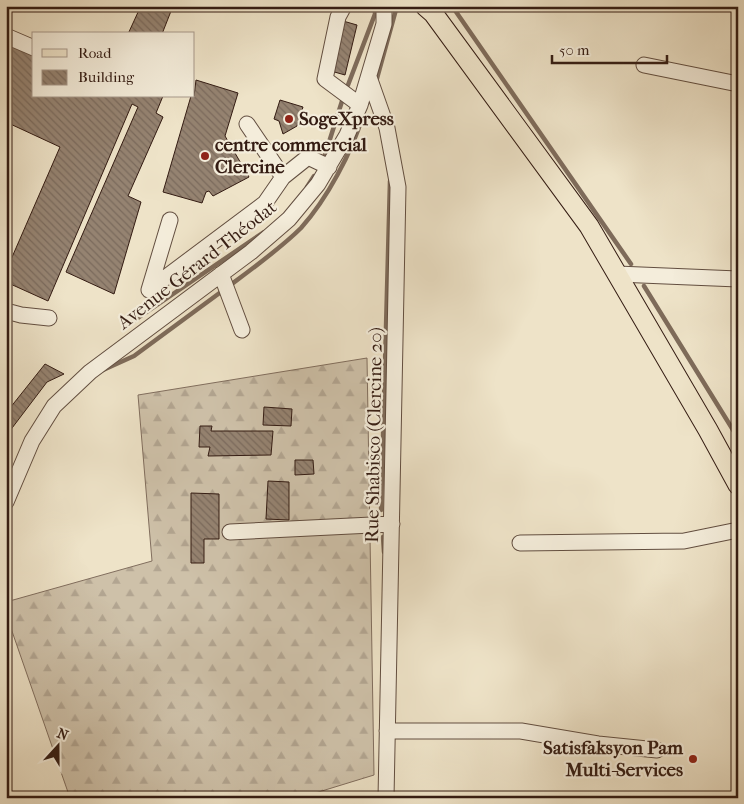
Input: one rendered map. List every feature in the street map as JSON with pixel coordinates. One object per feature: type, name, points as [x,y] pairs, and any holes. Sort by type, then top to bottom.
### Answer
[{"type":"main road","points":[[425,6],[433,12],[589,226],[738,485]]},
{"type":"street","points":[[344,6],[338,17],[324,79],[360,105]]},
{"type":"street","name":"Avenue Gérard Théodat","points":[[6,502],[32,441],[54,406],[90,372],[221,274],[290,219],[329,168],[360,105],[384,24],[384,6]]},
{"type":"street","points":[[6,36],[32,47]]},
{"type":"street","points":[[644,65],[738,84]]},
{"type":"street","name":"Rue Shabisco (Clercine 20)","points":[[369,78],[387,128],[398,187],[386,798]]},
{"type":"street","points":[[247,124],[283,177]]},
{"type":"street","points":[[170,220],[149,290],[265,203],[283,177],[308,157],[329,168]]},
{"type":"street","points":[[221,274],[242,330]]},
{"type":"street","points":[[617,274],[738,279]]},
{"type":"street","points":[[6,311],[21,315],[49,318]]},
{"type":"street","points":[[230,532],[392,524]]},
{"type":"street","points":[[520,543],[684,540],[738,530]]},
{"type":"street","points":[[387,731],[521,732],[598,744],[657,750]]},
{"type":"green space","points":[[367,358],[374,775],[299,798],[70,798],[6,614],[6,602],[152,561],[138,395]]},
{"type":"building","points":[[131,6],[173,6],[163,32],[129,32],[139,10]]},
{"type":"building","points":[[343,21],[357,25],[345,75],[331,71]]},
{"type":"building","points":[[6,42],[32,53],[32,98],[162,98],[156,113],[163,117],[128,196],[141,202],[114,294],[66,272],[138,107],[132,104],[48,301],[6,282],[6,271],[60,147],[6,122]]},
{"type":"building","name":"centre commercial Clercine","points":[[196,80],[238,93],[225,136],[249,177],[213,196],[209,191],[206,192],[202,203],[163,192],[190,98],[195,98]]},
{"type":"building","points":[[280,100],[303,107],[297,126],[283,134],[279,121],[274,119]]},
{"type":"building","points":[[45,364],[64,374],[47,382],[6,436],[6,413]]},
{"type":"building","points":[[264,407],[292,409],[291,426],[263,425]]},
{"type":"building","points":[[200,426],[212,426],[211,431],[273,431],[271,455],[208,456],[210,447],[199,447]]},
{"type":"building","points":[[295,460],[313,460],[314,474],[295,475]]},
{"type":"building","points":[[268,481],[289,482],[289,520],[266,519]]},
{"type":"building","points":[[191,493],[219,494],[219,539],[204,539],[204,563],[191,563]]},
{"type":"waterway","points":[[348,85],[375,14],[375,6]]},
{"type":"waterway","points":[[376,82],[397,6]]},
{"type":"waterway","points":[[452,6],[631,264]]},
{"type":"waterway","points":[[324,158],[343,98]]},
{"type":"waterway","points":[[229,286],[285,243],[311,216],[338,174],[363,115]]},
{"type":"waterway","points":[[307,187],[314,176]]},
{"type":"waterway","points":[[381,510],[390,181]]},
{"type":"waterway","points":[[129,324],[264,232]]},
{"type":"waterway","points":[[644,286],[738,438]]},
{"type":"waterway","points":[[103,370],[134,356],[225,289]]},
{"type":"waterway","points":[[6,515],[10,505]]},
{"type":"waterway","points":[[383,537],[384,552]]},
{"type":"place","name":"SogeXpress","points":[[289,119]]},
{"type":"place","name":"centre commercial Clercine","points":[[205,156]]},
{"type":"place","name":"Satisfaksyon Pam Multi-Services","points":[[693,759]]}]
